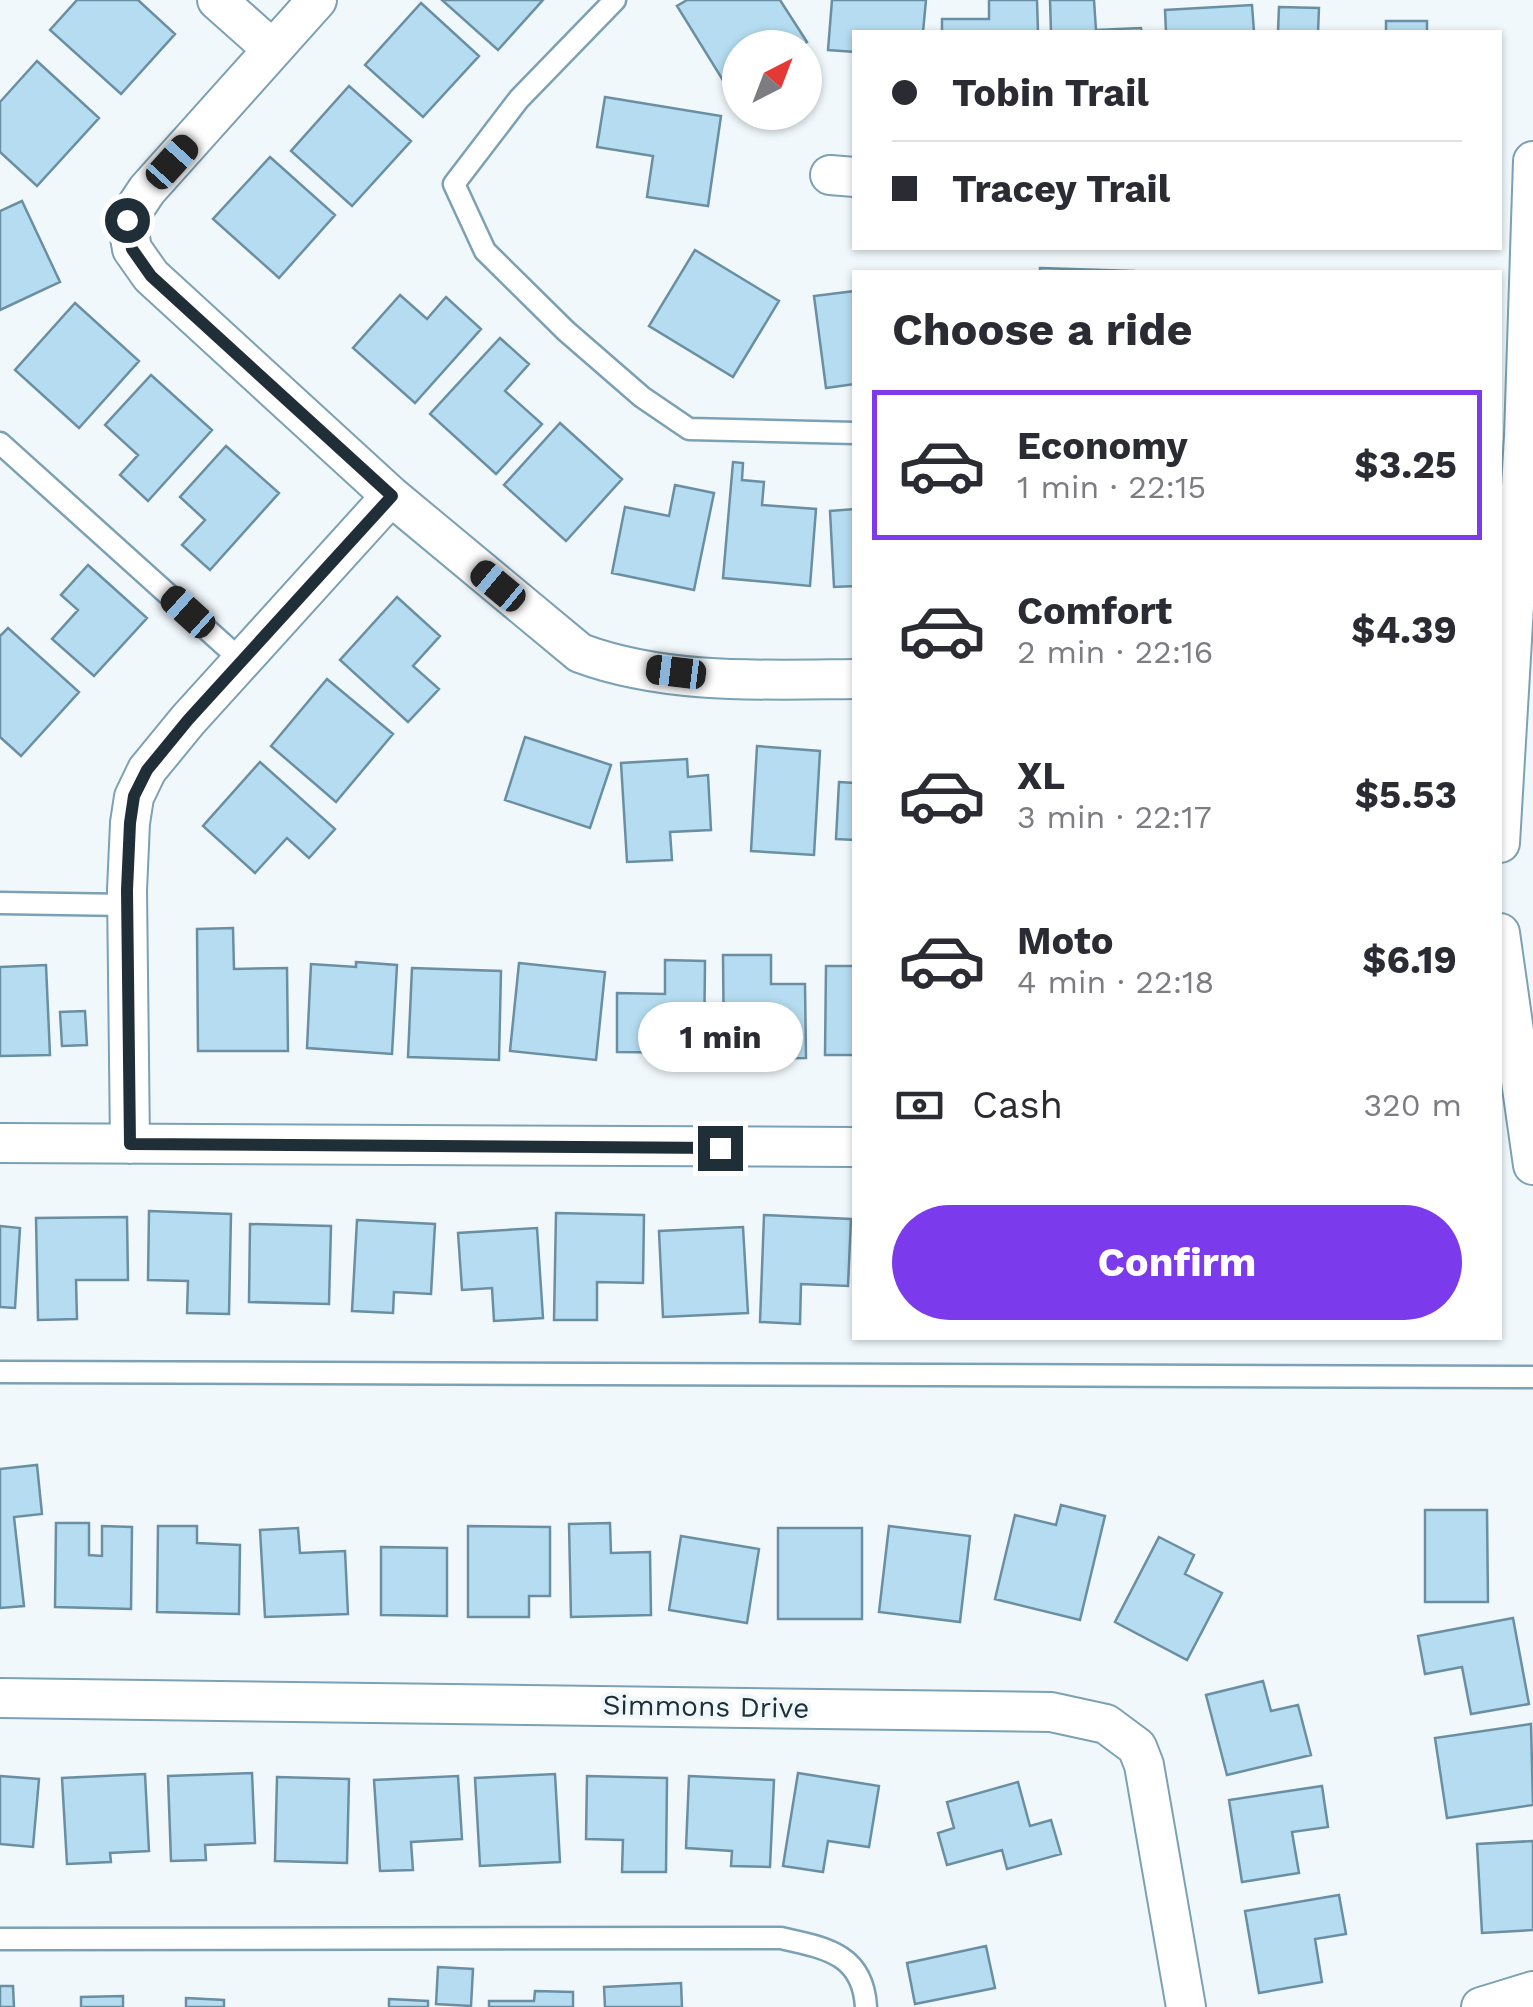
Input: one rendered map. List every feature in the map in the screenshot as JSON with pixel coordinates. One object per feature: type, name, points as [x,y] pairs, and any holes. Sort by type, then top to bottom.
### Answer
[{"type":"street","points":[[217,0],[272,49]]},
{"type":"street","points":[[318,0],[147,190],[127,220],[132,249],[151,276],[392,496],[580,653],[612,665],[740,680],[852,679]]},
{"type":"street","points":[[1502,775],[1515,215],[1533,161]]},
{"type":"street","points":[[130,1144],[127,905],[134,796],[147,770],[392,496]]},
{"type":"street","points":[[1502,954],[1521,1150]]},
{"type":"street","points":[[0,1143],[852,1147]]},
{"type":"street","name":"Simmons Drive","points":[[0,1698],[894,1708],[1082,1716],[1124,1735],[1137,1747],[1144,1765],[1186,2007]]},
{"type":"street","points":[[1481,2007],[1533,1990]]},
{"type":"lane","points":[[615,0],[519,99],[454,184],[485,251],[566,331],[642,396],[688,429],[852,433]]},
{"type":"lane","points":[[0,443],[242,661]]},
{"type":"lane","points":[[0,903],[127,905]]},
{"type":"lane","points":[[0,1372],[1533,1378]]},
{"type":"lane","points":[[0,1939],[781,1938],[817,1946],[850,1963],[865,1985],[866,2007]]},
{"type":"building","points":[[77,0],[138,0],[175,34],[121,94],[50,30]]},
{"type":"building","points":[[442,0],[543,0],[498,50]]},
{"type":"building","points":[[687,0],[780,0],[799,30],[722,30],[722,79],[677,6]]},
{"type":"building","points":[[832,0],[926,0],[923,30],[852,30],[852,52],[828,50]]},
{"type":"building","points":[[989,0],[1037,0],[1038,30],[942,30],[942,19],[989,19]]},
{"type":"building","points":[[1050,0],[1094,0],[1096,30],[1051,30]]},
{"type":"building","points":[[421,3],[479,56],[423,117],[365,65]]},
{"type":"building","points":[[1252,5],[1254,30],[1166,30],[1165,10]]},
{"type":"building","points":[[1279,7],[1319,8],[1318,30],[1278,30]]},
{"type":"building","points":[[1386,21],[1427,21],[1427,30],[1386,30]]},
{"type":"building","points":[[37,61],[99,118],[37,186],[0,152],[0,102]]},
{"type":"building","points":[[349,86],[411,141],[352,206],[291,151]]},
{"type":"building","points":[[605,97],[721,116],[708,206],[647,197],[653,156],[597,147]]},
{"type":"building","points":[[270,157],[335,215],[279,278],[213,219]]},
{"type":"building","points":[[22,201],[60,282],[0,310],[0,211]]},
{"type":"building","points":[[695,250],[779,301],[733,377],[649,326]]},
{"type":"building","points":[[1040,268],[1103,270],[1040,270]]},
{"type":"building","points":[[852,291],[852,384],[826,388],[814,296]]},
{"type":"building","points":[[400,295],[427,319],[446,297],[481,329],[415,403],[353,348]]},
{"type":"building","points":[[75,303],[139,361],[79,428],[15,370]]},
{"type":"building","points":[[500,338],[529,364],[505,391],[542,424],[496,474],[430,414]]},
{"type":"building","points":[[151,375],[212,430],[148,501],[120,475],[138,455],[105,425]]},
{"type":"building","points":[[560,423],[622,479],[566,541],[504,485]]},
{"type":"building","points":[[226,446],[279,493],[210,570],[182,545],[205,520],[180,497]]},
{"type":"building","points":[[733,462],[743,463],[742,480],[764,482],[762,505],[816,509],[810,586],[723,578]]},
{"type":"building","points":[[675,485],[714,493],[694,590],[612,573],[625,507],[669,516]]},
{"type":"building","points":[[852,509],[852,586],[834,587],[830,511]]},
{"type":"building","points":[[88,565],[147,618],[94,676],[52,639],[78,610],[61,595]]},
{"type":"building","points":[[397,597],[440,636],[413,666],[439,689],[408,722],[340,660]]},
{"type":"building","points":[[8,628],[79,692],[21,756],[0,737],[0,636]]},
{"type":"building","points":[[327,679],[393,734],[336,802],[271,746]]},
{"type":"building","points":[[525,737],[611,765],[590,828],[505,800]]},
{"type":"building","points":[[757,746],[820,751],[814,855],[751,851]]},
{"type":"building","points":[[687,759],[688,777],[708,775],[711,830],[670,832],[672,860],[627,862],[621,763]]},
{"type":"building","points":[[260,762],[335,829],[309,858],[287,838],[255,873],[203,826]]},
{"type":"building","points":[[839,782],[852,783],[852,840],[836,839]]},
{"type":"building","points":[[233,928],[234,969],[287,968],[288,1051],[198,1051],[197,929]]},
{"type":"building","points":[[723,955],[771,955],[771,984],[805,984],[806,1058],[724,1059]]},
{"type":"building","points":[[665,960],[705,961],[704,1053],[617,1052],[617,993],[665,994]]},
{"type":"building","points":[[356,962],[397,965],[392,1054],[307,1048],[311,964],[356,967]]},
{"type":"building","points":[[519,963],[605,972],[596,1060],[510,1051]]},
{"type":"building","points":[[46,965],[50,1055],[0,1056],[0,967]]},
{"type":"building","points":[[826,966],[852,966],[852,1055],[825,1055]]},
{"type":"building","points":[[412,968],[501,971],[499,1060],[408,1057]]},
{"type":"building","points":[[85,1011],[87,1045],[62,1046],[60,1012]]},
{"type":"building","points":[[149,1211],[231,1214],[229,1314],[187,1313],[188,1281],[148,1280]]},
{"type":"building","points":[[556,1213],[644,1215],[643,1283],[597,1282],[597,1320],[554,1320]]},
{"type":"building","points":[[764,1215],[851,1219],[848,1286],[801,1284],[800,1324],[760,1322]]},
{"type":"building","points":[[127,1217],[128,1280],[76,1280],[77,1319],[38,1320],[36,1218]]},
{"type":"building","points":[[357,1220],[435,1224],[431,1294],[394,1292],[393,1313],[352,1311]]},
{"type":"building","points":[[250,1224],[331,1226],[329,1304],[249,1302]]},
{"type":"building","points":[[0,1226],[20,1228],[15,1308],[0,1307]]},
{"type":"building","points":[[743,1227],[748,1313],[663,1317],[659,1231]]},
{"type":"building","points":[[537,1228],[543,1318],[494,1321],[492,1288],[462,1290],[458,1233]]},
{"type":"building","points":[[37,1465],[42,1514],[14,1517],[24,1606],[0,1608],[0,1469]]},
{"type":"building","points":[[1061,1505],[1105,1516],[1080,1620],[995,1599],[1015,1515],[1056,1525]]},
{"type":"building","points":[[1425,1510],[1487,1510],[1488,1602],[1425,1602]]},
{"type":"building","points":[[56,1523],[89,1523],[89,1555],[102,1556],[102,1526],[132,1527],[131,1609],[55,1607]]},
{"type":"building","points":[[610,1523],[611,1553],[650,1552],[651,1615],[571,1617],[569,1524]]},
{"type":"building","points":[[158,1526],[197,1526],[197,1543],[240,1545],[239,1614],[157,1612]]},
{"type":"building","points":[[468,1526],[550,1527],[550,1596],[529,1596],[529,1617],[468,1617]]},
{"type":"building","points":[[889,1526],[970,1536],[960,1622],[879,1612]]},
{"type":"building","points":[[298,1528],[300,1553],[345,1551],[348,1614],[265,1617],[260,1530]]},
{"type":"building","points":[[778,1528],[862,1528],[862,1619],[778,1619]]},
{"type":"building","points":[[681,1536],[759,1549],[747,1623],[669,1610]]},
{"type":"building","points":[[1159,1537],[1194,1555],[1185,1574],[1222,1593],[1187,1660],[1115,1622]]},
{"type":"building","points":[[381,1547],[447,1548],[447,1616],[381,1615]]},
{"type":"building","points":[[1513,1618],[1529,1704],[1471,1714],[1462,1667],[1425,1674],[1418,1636]]},
{"type":"building","points":[[1263,1681],[1271,1711],[1298,1705],[1311,1755],[1227,1775],[1206,1695]]},
{"type":"building","points":[[1531,1724],[1533,1805],[1447,1818],[1435,1738]]},
{"type":"building","points":[[252,1773],[255,1843],[205,1845],[206,1860],[171,1861],[168,1776]]},
{"type":"building","points":[[798,1773],[879,1786],[869,1847],[828,1841],[823,1872],[783,1866]]},
{"type":"building","points":[[145,1774],[149,1851],[110,1853],[111,1862],[67,1864],[62,1778]]},
{"type":"building","points":[[555,1774],[560,1862],[480,1866],[475,1778]]},
{"type":"building","points":[[0,1776],[39,1779],[33,1847],[0,1844]]},
{"type":"building","points":[[458,1776],[462,1839],[411,1842],[413,1870],[380,1871],[374,1780]]},
{"type":"building","points":[[587,1776],[667,1778],[666,1872],[622,1872],[623,1840],[586,1839]]},
{"type":"building","points":[[689,1776],[774,1780],[770,1867],[731,1866],[732,1851],[686,1848]]},
{"type":"building","points":[[277,1777],[349,1779],[347,1863],[275,1861]]},
{"type":"building","points":[[1018,1782],[1030,1826],[1051,1820],[1061,1854],[1007,1869],[1002,1850],[947,1865],[938,1833],[954,1828],[947,1802]]},
{"type":"building","points":[[1322,1786],[1328,1827],[1292,1832],[1299,1873],[1242,1882],[1229,1800]]},
{"type":"building","points":[[1533,1841],[1533,1930],[1482,1933],[1477,1844]]},
{"type":"building","points":[[1339,1895],[1346,1934],[1315,1939],[1322,1982],[1259,1993],[1245,1911]]},
{"type":"building","points":[[986,1946],[995,1988],[915,2004],[907,1963]]},
{"type":"building","points":[[438,1967],[473,1969],[471,2006],[436,2004]]},
{"type":"building","points":[[681,1983],[682,2007],[605,2007],[604,1987]]},
{"type":"building","points":[[0,1986],[13,1986],[14,2007],[0,2007]]},
{"type":"building","points":[[535,1991],[573,1992],[573,2007],[489,2007],[489,2001],[534,2001]]},
{"type":"building","points":[[123,1996],[123,2007],[81,2007],[81,1997]]},
{"type":"building","points":[[186,1998],[224,2000],[224,2007],[186,2007]]},
{"type":"building","points":[[389,1999],[428,2001],[428,2007],[389,2007]]},
{"type":"route","points":[[127,220],[132,249],[151,276],[392,496],[188,720],[147,770],[134,796],[127,890],[130,1144],[720,1148]]}]
